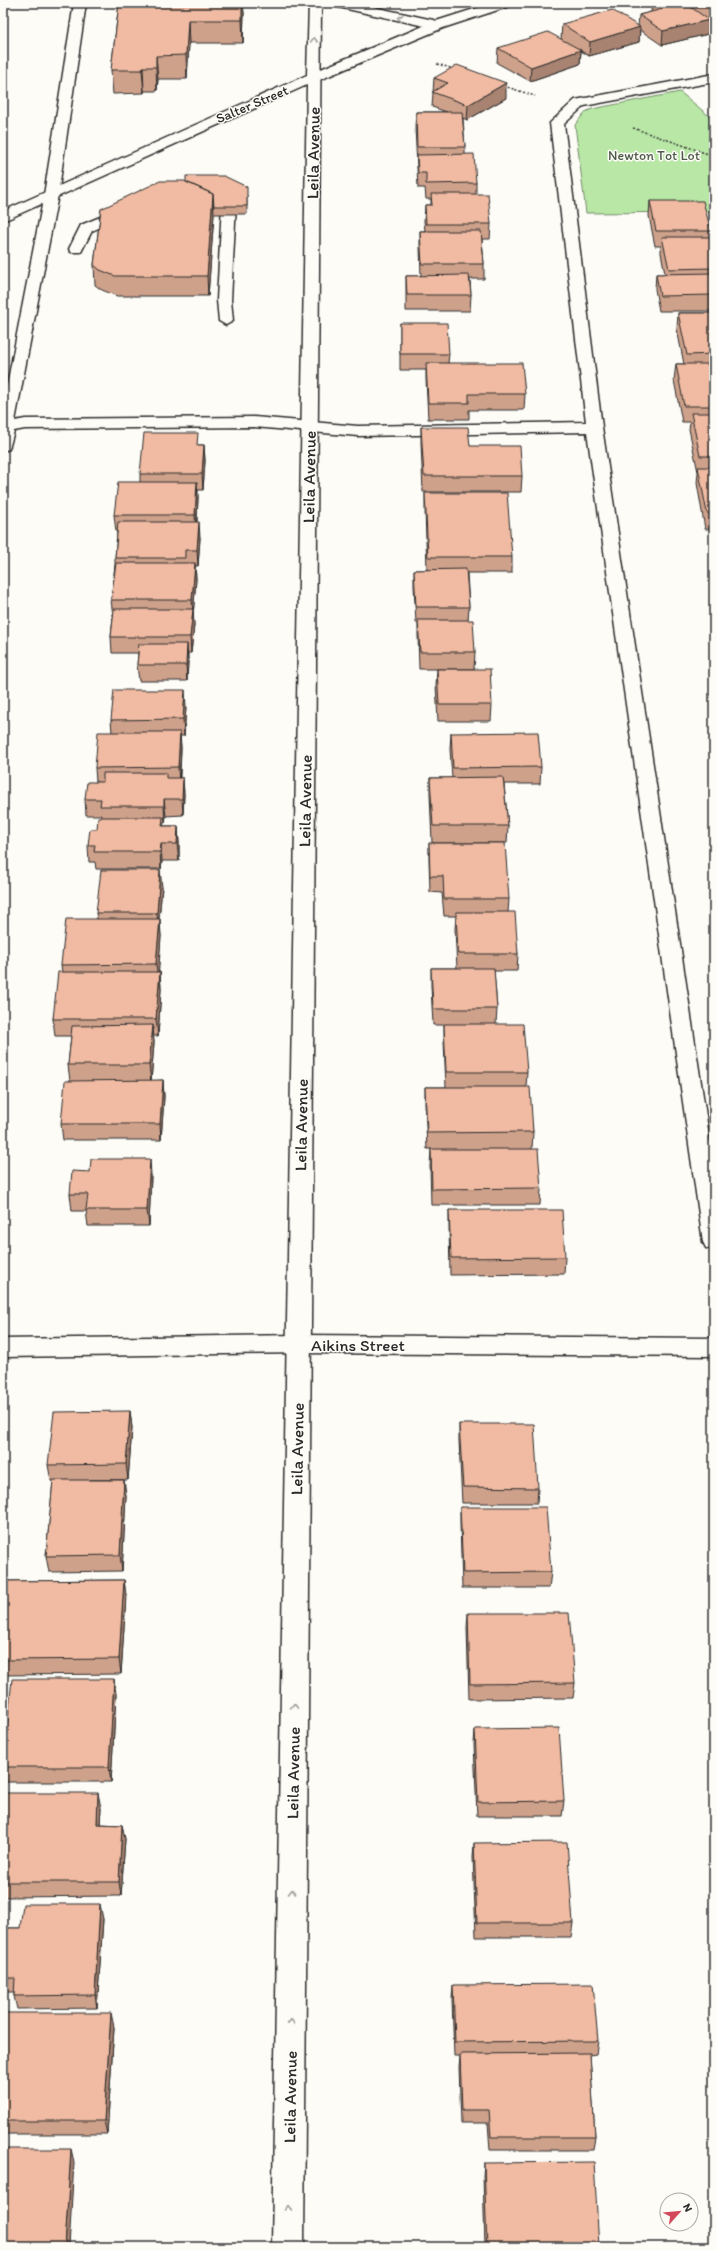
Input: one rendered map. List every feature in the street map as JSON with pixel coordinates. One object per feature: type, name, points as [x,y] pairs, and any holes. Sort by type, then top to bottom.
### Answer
[{"type":"main road","name":"Leila Avenue","points":[[288,2247],[315,3]]},
{"type":"main road","points":[[338,3],[383,15],[438,25]]},
{"type":"main road","name":"Salter Street","points":[[3,216],[218,118],[314,77],[438,25],[506,3]]},
{"type":"main road","name":"Aikins Street","points":[[3,1348],[299,1344],[714,1347]]},
{"type":"lane","points":[[3,446],[4,428],[51,195],[80,3]]},
{"type":"lane","points":[[714,78],[580,103],[557,123],[594,427],[714,1242]]},
{"type":"lane","points":[[197,195],[213,195],[222,198],[228,203],[224,300],[226,321]]},
{"type":"lane","points":[[76,249],[86,228],[139,204]]},
{"type":"lane","points":[[4,428],[26,424],[254,422],[358,431],[594,427]]},
{"type":"green space","name":"Newton Tot Lot","points":[[680,92],[714,120],[714,212],[586,213],[575,125],[585,112],[592,109]]},
{"type":"building","points":[[119,3],[242,3],[242,20],[188,20],[186,55],[156,56],[156,67],[143,67],[142,70],[111,70]]},
{"type":"building","points":[[654,3],[685,3],[709,20],[663,31],[639,15],[663,9]]},
{"type":"building","points":[[704,3],[714,3],[714,10],[713,10]]},
{"type":"building","points":[[612,10],[640,27],[590,42],[562,24]]},
{"type":"building","points":[[548,32],[581,50],[531,67],[498,48]]},
{"type":"building","points":[[457,65],[506,83],[468,105],[432,92],[448,83],[434,78]]},
{"type":"building","points":[[416,112],[462,112],[465,147],[417,147]]},
{"type":"building","points":[[474,154],[476,183],[426,184],[426,173],[418,173],[417,155]]},
{"type":"building","points":[[186,176],[224,176],[247,187],[247,206],[214,206],[213,194],[186,182]]},
{"type":"building","points":[[160,181],[184,181],[213,194],[207,276],[115,276],[100,270],[94,265],[101,209]]},
{"type":"building","points":[[431,194],[488,194],[491,224],[426,224],[425,205],[432,205]]},
{"type":"building","points":[[650,201],[703,201],[711,231],[656,231]]},
{"type":"building","points":[[420,231],[481,231],[484,264],[422,264]]},
{"type":"building","points":[[662,237],[714,237],[714,268],[669,269]]},
{"type":"building","points":[[714,273],[714,295],[660,296],[656,274]]},
{"type":"building","points":[[469,275],[471,295],[407,295],[406,276]]},
{"type":"building","points":[[678,313],[714,313],[714,354],[687,355]]},
{"type":"building","points":[[400,323],[447,323],[449,354],[400,354]]},
{"type":"building","points":[[426,363],[522,363],[525,394],[469,394],[469,403],[428,403]]},
{"type":"building","points":[[676,364],[714,364],[714,406],[684,406]]},
{"type":"building","points":[[691,413],[714,413],[714,456],[700,456]]},
{"type":"building","points":[[421,427],[468,427],[470,446],[520,446],[522,476],[424,476]]},
{"type":"building","points":[[144,433],[198,433],[197,445],[204,445],[202,474],[140,474]]},
{"type":"building","points":[[698,467],[714,467],[714,513],[707,513]]},
{"type":"building","points":[[118,482],[197,482],[195,515],[114,515]]},
{"type":"building","points":[[425,493],[507,493],[512,557],[428,557]]},
{"type":"building","points":[[118,522],[199,522],[197,550],[185,550],[185,558],[115,558]]},
{"type":"building","points":[[116,563],[195,563],[192,600],[111,600]]},
{"type":"building","points":[[466,569],[469,607],[416,607],[414,570]]},
{"type":"building","points":[[114,609],[193,609],[190,637],[111,637]]},
{"type":"building","points":[[418,620],[473,620],[475,652],[420,652]]},
{"type":"building","points":[[139,644],[187,644],[186,665],[137,665]]},
{"type":"building","points":[[437,669],[490,669],[492,705],[439,705]]},
{"type":"building","points":[[114,690],[185,690],[183,719],[111,720]]},
{"type":"building","points":[[98,732],[180,732],[178,767],[95,768]]},
{"type":"building","points":[[538,732],[541,767],[453,768],[451,733]]},
{"type":"building","points":[[103,773],[166,773],[166,778],[183,778],[182,799],[164,799],[164,806],[100,806],[101,799],[85,799],[87,782],[103,782]]},
{"type":"building","points":[[503,777],[508,826],[433,826],[430,778]]},
{"type":"building","points":[[98,817],[163,817],[162,826],[178,826],[177,844],[161,844],[160,852],[94,852],[95,845],[88,845],[90,829],[97,829]]},
{"type":"building","points":[[429,843],[505,843],[509,899],[444,899],[443,876],[430,876]]},
{"type":"building","points":[[101,870],[160,870],[157,913],[96,913]]},
{"type":"building","points":[[456,912],[515,912],[518,954],[458,954]]},
{"type":"building","points":[[66,919],[160,919],[156,964],[61,965]]},
{"type":"building","points":[[431,968],[494,968],[497,1009],[433,1009]]},
{"type":"building","points":[[58,972],[160,972],[156,1019],[53,1019]]},
{"type":"building","points":[[444,1024],[523,1024],[527,1072],[446,1072]]},
{"type":"building","points":[[153,1025],[149,1065],[68,1065],[72,1026]]},
{"type":"building","points":[[163,1080],[160,1124],[61,1124],[65,1081]]},
{"type":"building","points":[[425,1087],[530,1087],[533,1132],[427,1133]]},
{"type":"building","points":[[431,1149],[538,1149],[541,1188],[432,1189]]},
{"type":"building","points":[[91,1159],[150,1159],[147,1210],[86,1210],[88,1194],[70,1194],[72,1171],[90,1172]]},
{"type":"building","points":[[449,1210],[562,1210],[565,1257],[451,1258]]},
{"type":"building","points":[[130,1411],[126,1464],[48,1465],[54,1412]]},
{"type":"building","points":[[459,1424],[534,1424],[538,1488],[463,1487]]},
{"type":"building","points":[[53,1480],[124,1480],[120,1555],[46,1556]]},
{"type":"building","points":[[460,1507],[546,1507],[551,1572],[463,1573]]},
{"type":"building","points":[[124,1580],[119,1659],[3,1660],[3,1581]]},
{"type":"building","points":[[468,1613],[569,1613],[575,1683],[470,1684]]},
{"type":"building","points":[[12,1679],[114,1679],[109,1767],[3,1767]]},
{"type":"building","points":[[559,1728],[564,1801],[478,1802],[475,1729]]},
{"type":"building","points":[[3,1793],[98,1793],[97,1824],[122,1825],[119,1882],[3,1882]]},
{"type":"building","points":[[567,1842],[573,1923],[477,1923],[474,1843]]},
{"type":"building","points":[[23,1904],[100,1904],[95,1995],[14,1996],[15,1978],[3,1978],[3,1928],[20,1928]]},
{"type":"building","points":[[593,1984],[598,2041],[455,2042],[453,1985]]},
{"type":"building","points":[[3,2013],[111,2013],[104,2121],[3,2121]]},
{"type":"building","points":[[590,2053],[595,2137],[491,2137],[489,2110],[462,2110],[460,2054]]},
{"type":"building","points":[[3,2149],[71,2149],[65,2247],[3,2247]]},
{"type":"building","points":[[594,2162],[599,2247],[487,2247],[484,2163]]}]
